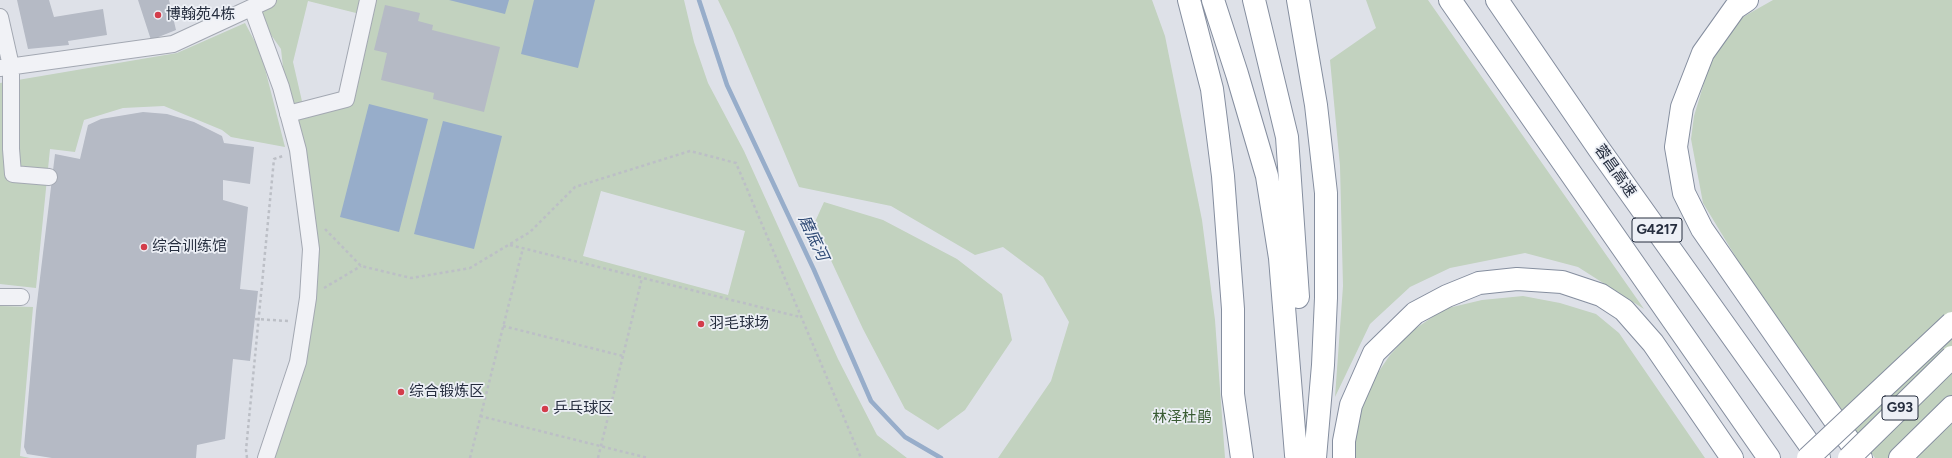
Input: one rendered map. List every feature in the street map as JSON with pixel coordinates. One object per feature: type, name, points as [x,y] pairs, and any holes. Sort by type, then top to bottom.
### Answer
[{"type":"highway","points":[[1189,0],[1212,89],[1223,176],[1233,309],[1233,394],[1242,458]]},
{"type":"highway","points":[[1213,0],[1237,74],[1267,176],[1280,258],[1302,457]]},
{"type":"highway","points":[[1254,0],[1287,137],[1298,298],[1302,457]]},
{"type":"highway","points":[[1298,0],[1316,105],[1326,194],[1326,298],[1323,365],[1302,457]]},
{"type":"highway","name":"G4217","points":[[1450,0],[1769,458]]},
{"type":"highway","name":"蓉昌高速","points":[[1497,0],[1599,149],[1819,458]]},
{"type":"highway","points":[[1747,0],[1735,8],[1703,53],[1682,107],[1676,147],[1684,193],[1702,229],[1861,458]]},
{"type":"highway","points":[[1344,458],[1344,441],[1351,405],[1374,353],[1415,313],[1447,296],[1479,283],[1517,279],[1562,282],[1602,295],[1624,310],[1653,343],[1732,458]]},
{"type":"highway","points":[[1808,458],[1952,323]]},
{"type":"highway","name":"G93","points":[[1849,458],[1952,357]]},
{"type":"highway","name":"G93","points":[[1900,458],[1952,407]]},
{"type":"street","points":[[5,68],[173,44],[268,0]]},
{"type":"street","points":[[288,114],[346,99],[368,0]]},
{"type":"street","points":[[252,8],[281,87],[298,150],[311,248],[308,298],[298,362],[266,458]]},
{"type":"street","points":[[0,16],[13,174],[48,177]]},
{"type":"street","points":[[0,297],[21,297]]},
{"type":"path","points":[[247,458],[246,450],[257,319],[274,159],[298,150]]},
{"type":"path","points":[[306,211],[362,266],[411,278],[470,268],[530,232],[575,187],[690,151],[736,163],[861,458]]},
{"type":"path","points":[[509,245],[801,317]]},
{"type":"path","points":[[470,458],[523,248]]},
{"type":"path","points":[[308,298],[362,266]]},
{"type":"path","points":[[598,458],[642,278]]},
{"type":"path","points":[[257,319],[304,323]]},
{"type":"path","points":[[503,326],[623,356]]},
{"type":"path","points":[[480,416],[648,458]]},
{"type":"green space","points":[[268,0],[684,0],[694,42],[708,83],[744,151],[838,359],[877,435],[907,458],[266,458],[298,362],[311,249],[288,114],[281,49],[252,8]],"holes":[[[308,1],[364,15],[346,99],[304,110],[293,62]],[[601,191],[745,231],[728,295],[583,256]]]},
{"type":"green space","name":"林泽杜鹃","points":[[718,0],[1152,0],[1165,36],[1202,220],[1215,320],[1225,458],[998,458],[1051,381],[1069,322],[1043,277],[1003,247],[975,255],[891,206],[799,187],[733,31]]},
{"type":"green space","points":[[1366,0],[1428,0],[1644,309],[1578,267],[1525,253],[1450,268],[1410,287],[1370,324],[1335,397],[1343,286],[1340,166],[1330,60],[1376,28]]},
{"type":"green space","points":[[1773,0],[1952,0],[1952,458],[1875,458],[1740,264],[1703,203],[1691,139],[1694,116],[1713,53],[1743,17]]},
{"type":"green space","points":[[245,23],[261,53],[285,147],[231,137],[222,130],[164,106],[123,108],[84,120],[75,152],[50,149],[36,288],[0,284],[0,83],[177,53]]},
{"type":"green space","points":[[824,202],[883,220],[957,259],[1002,294],[1012,340],[965,410],[938,430],[905,409],[863,329],[814,224]]},
{"type":"green space","points":[[1523,296],[1560,303],[1596,314],[1619,333],[1705,458],[1350,458],[1362,409],[1373,380],[1390,355],[1412,331],[1444,309],[1482,300]]},
{"type":"green space","points":[[0,306],[33,307],[20,456],[30,458],[0,458]]},
{"type":"water","points":[[449,0],[509,0],[505,14]]},
{"type":"water","points":[[534,0],[595,0],[578,68],[521,54]]},
{"type":"water","points":[[369,104],[428,119],[399,232],[340,217]]},
{"type":"water","points":[[443,121],[502,136],[474,249],[414,234]]},
{"type":"building","points":[[17,0],[49,0],[54,17],[103,9],[107,35],[68,41],[69,45],[28,49]]},
{"type":"building","name":"博翰苑4栋","points":[[138,0],[169,0],[176,30],[151,40]]},
{"type":"building","points":[[385,5],[420,13],[418,21],[433,25],[432,30],[500,47],[484,112],[433,99],[434,93],[381,80],[387,53],[374,50]]},
{"type":"building","name":"综合训练馆","points":[[143,112],[167,114],[194,122],[222,136],[224,143],[254,147],[250,184],[223,180],[223,200],[248,207],[240,289],[258,291],[250,361],[233,359],[225,439],[197,445],[196,458],[52,458],[27,454],[24,447],[36,311],[55,154],[80,159],[88,125],[101,119]]},
{"type":"waterway","name":"磨底河","points":[[699,0],[727,85],[814,270],[871,401],[905,437],[941,458]]},
{"type":"place","name":"博翰苑4栋","points":[[158,15]]},
{"type":"place","name":"综合训练馆","points":[[144,247]]},
{"type":"place","name":"羽毛球场","points":[[701,324]]},
{"type":"place","name":"综合锻炼区","points":[[401,392]]},
{"type":"place","name":"乒乓球区","points":[[545,409]]}]
